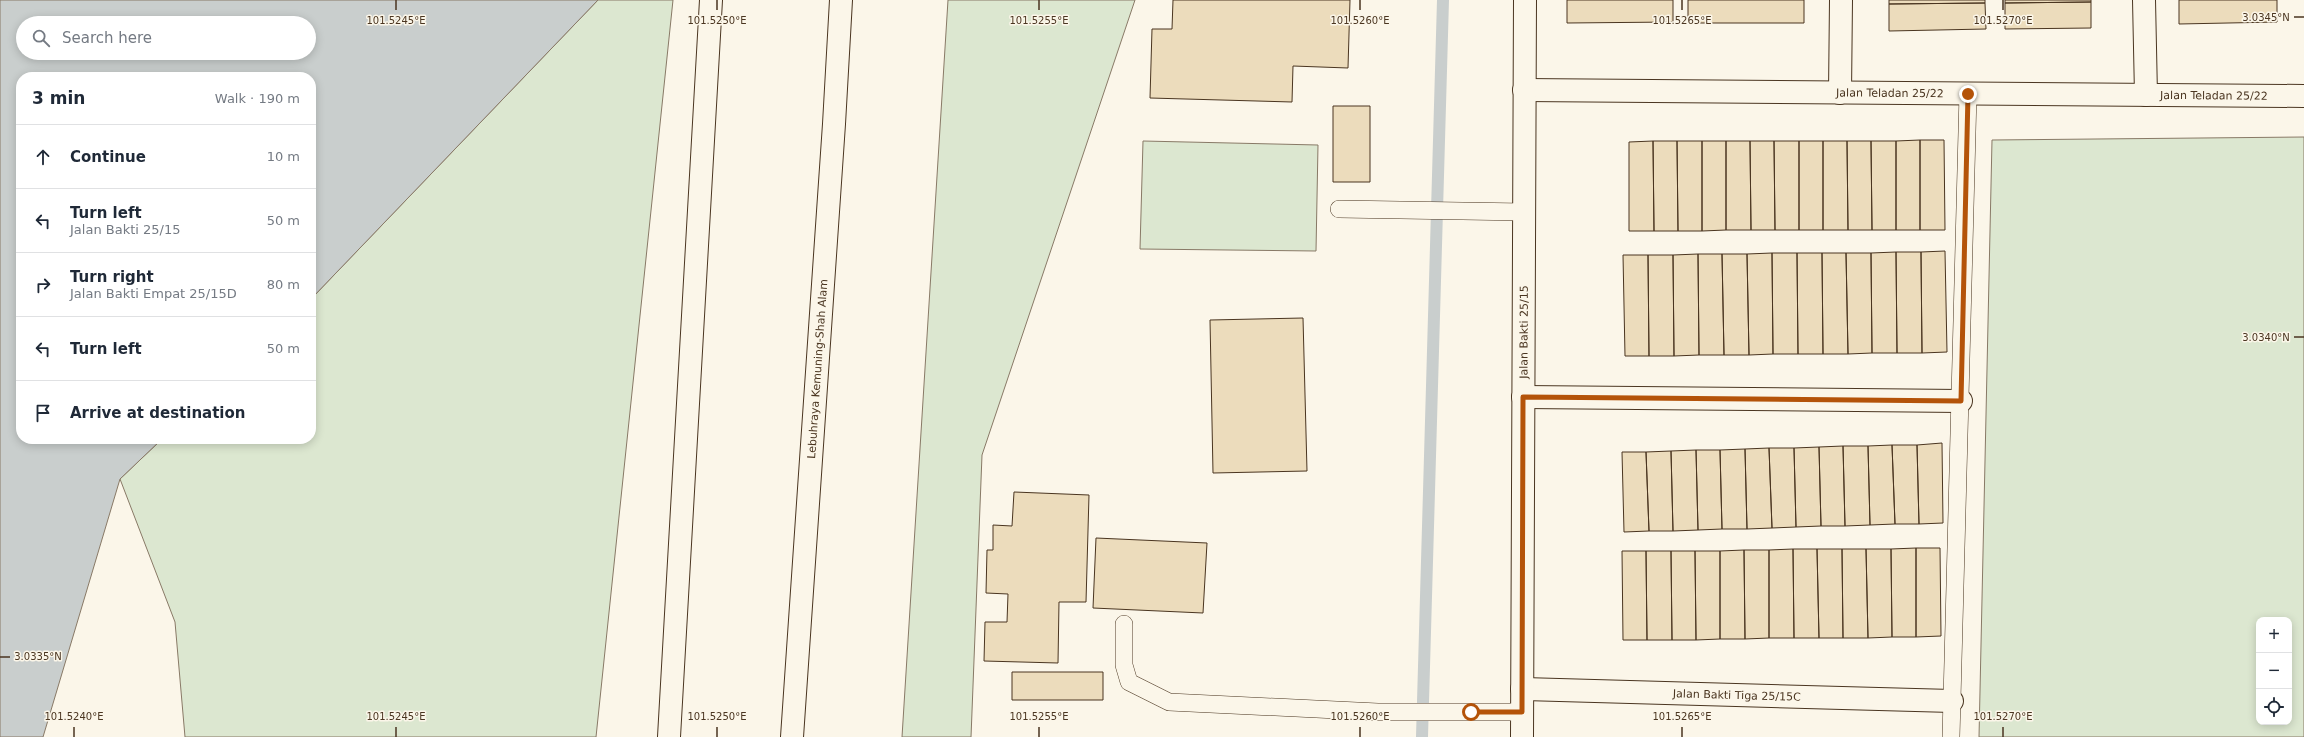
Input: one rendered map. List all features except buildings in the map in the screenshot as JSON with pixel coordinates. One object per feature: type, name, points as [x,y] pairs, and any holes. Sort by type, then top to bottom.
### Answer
[{"type":"main road","points":[[669,737],[712,0]]},
{"type":"main road","name":"Lebuhraya Kemuning-Shah Alam","points":[[792,737],[834,124],[841,0]]},
{"type":"main road","name":"Jalan Bakti 25/15","points":[[1522,737],[1525,0]]},
{"type":"main road","points":[[1840,93],[1841,0]]},
{"type":"main road","points":[[2144,0],[2146,95]]},
{"type":"main road","name":"Jalan Teladan 25/22","points":[[1524,90],[2304,96]]},
{"type":"main road","points":[[1523,397],[1961,401]]},
{"type":"main road","name":"Jalan Bakti Tiga 25/15C","points":[[1522,690],[1952,701]]},
{"type":"lane","points":[[1951,737],[1968,94]]},
{"type":"lane","points":[[1339,209],[1524,212]]},
{"type":"lane","points":[[1124,624],[1124,664],[1129,682],[1169,702],[1378,712],[1522,712]]},
{"type":"green space","points":[[598,0],[673,0],[596,737],[185,737],[175,622],[120,479],[157,444],[316,444],[316,294]]},
{"type":"green space","points":[[948,0],[1135,0],[982,455],[971,737],[902,737]]},
{"type":"green space","points":[[2304,137],[2304,737],[1979,737],[1992,140]]},
{"type":"green space","points":[[1143,141],[1318,145],[1316,251],[1140,249]]},
{"type":"shaded area","points":[[0,0],[598,0],[316,294],[316,72],[16,72],[16,444],[157,444],[120,479],[43,737],[0,737]]},
{"type":"waterway","points":[[1422,737],[1443,0]]},
{"type":"route","points":[[1471,712],[1522,712],[1523,397],[1961,401],[1968,94]]}]
